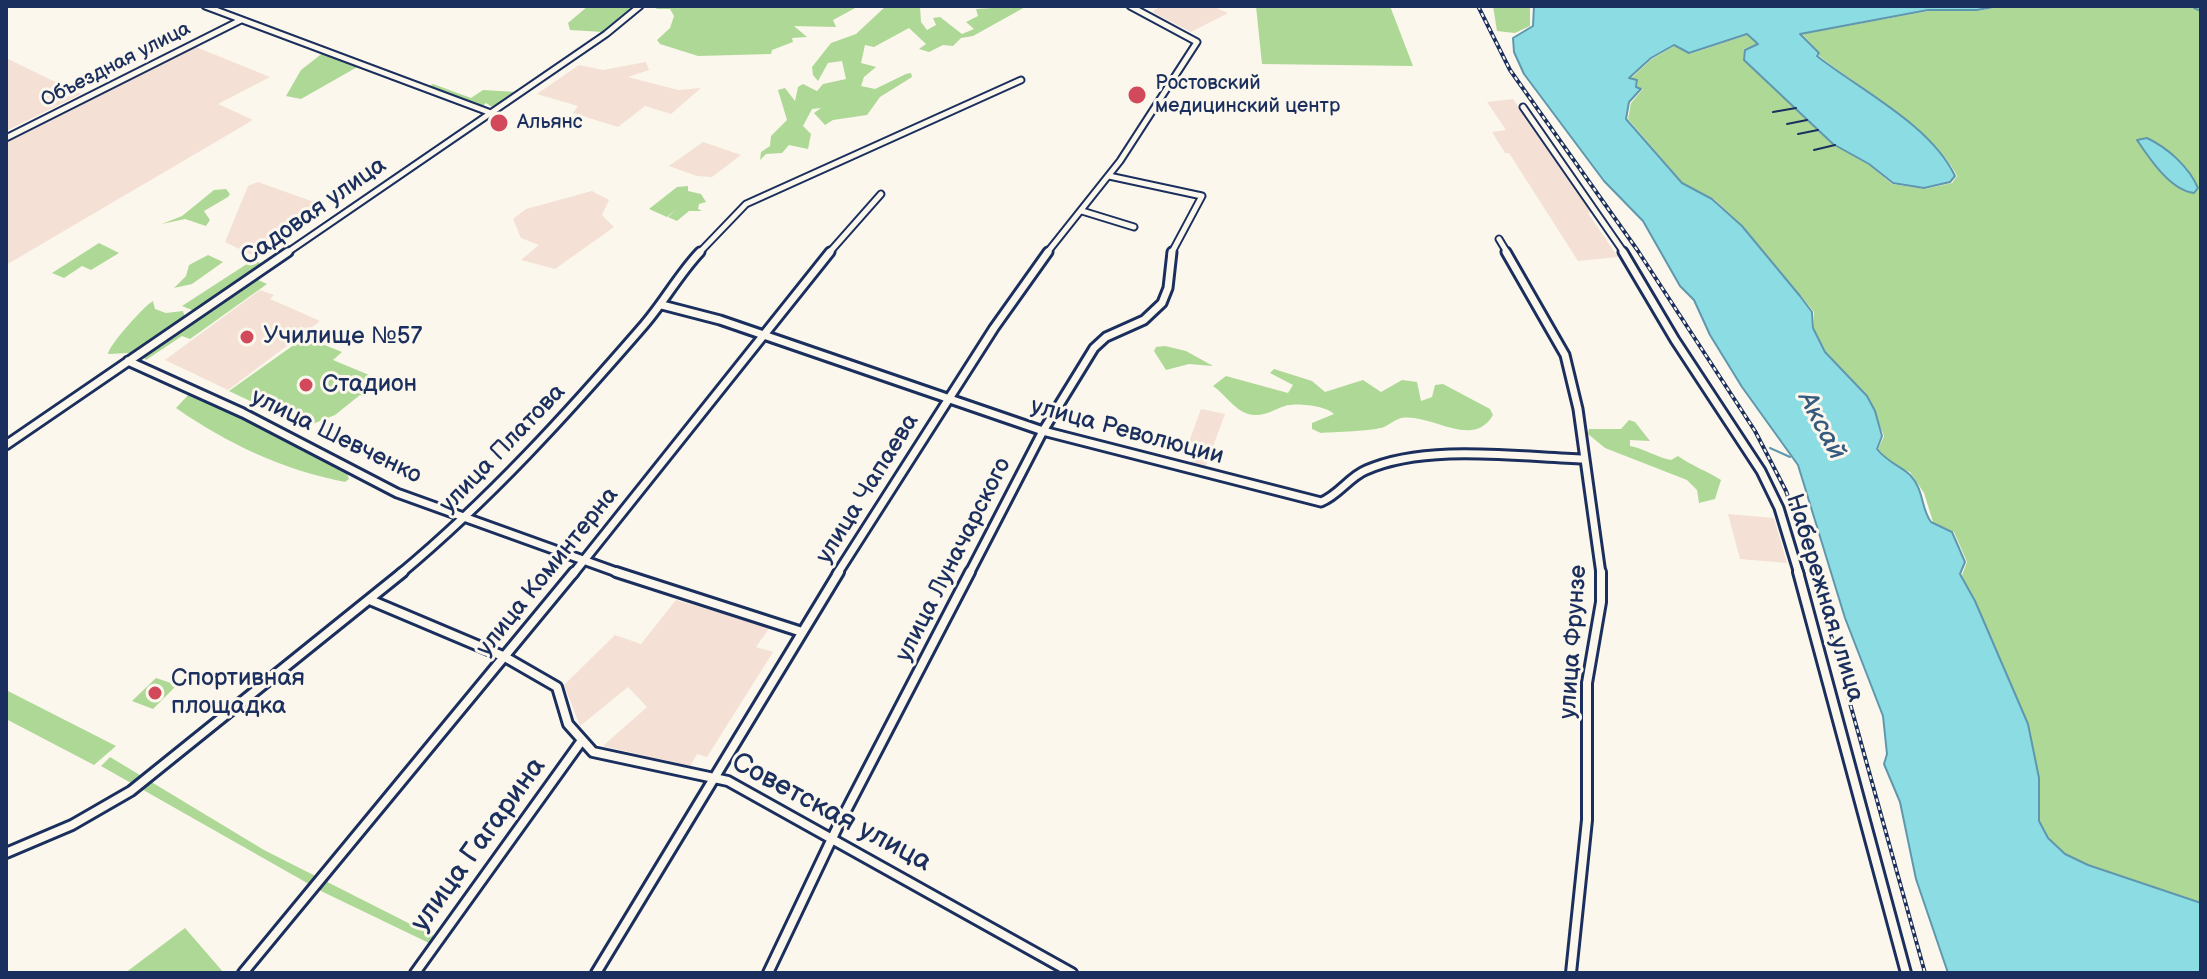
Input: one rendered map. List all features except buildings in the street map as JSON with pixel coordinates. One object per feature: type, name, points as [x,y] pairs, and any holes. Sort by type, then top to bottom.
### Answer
[{"type":"street","points":[[205,6],[491,113]]},
{"type":"street","name":"Садовая улица","points":[[6,445],[606,34],[640,6]]},
{"type":"street","name":"улица Чапаева","points":[[596,973],[802,632],[948,400],[1027,278],[1109,176],[1197,42],[1130,6]]},
{"type":"street","name":"Объездная улица","points":[[6,138],[241,20]]},
{"type":"street","name":"улица Платова","points":[[6,853],[72,825],[131,791],[466,519],[567,414],[662,305],[692,260],[746,204],[806,174],[836,164],[1021,80]]},
{"type":"street","name":"Набережная улица","points":[[1523,107],[1638,273],[1675,340],[1761,471],[1779,508],[1820,644],[1906,973]]},
{"type":"street","name":"улица Луначарского","points":[[768,973],[832,839],[1043,431],[1094,348],[1106,337],[1144,320],[1162,303],[1168,288],[1169,258],[1202,196],[1109,176]]},
{"type":"street","name":"улица Коминтерна","points":[[243,973],[583,562],[766,336],[822,261],[881,194]]},
{"type":"street","points":[[1082,211],[1134,227]]},
{"type":"street","name":"улица Фрунзе","points":[[1499,239],[1521,281],[1562,345],[1578,409],[1603,581],[1587,683],[1587,820],[1571,973]]},
{"type":"street","name":"улица Революции","points":[[662,305],[766,336],[1043,431],[1321,502],[1337,494],[1353,475],[1405,460],[1438,456],[1584,459]]},
{"type":"street","name":"улица Шевченко","points":[[128,361],[243,413],[397,493],[583,562],[802,632]]},
{"type":"street","points":[[370,600],[505,657],[557,687],[565,722],[580,743]]},
{"type":"street","name":"Советская улица","points":[[580,743],[593,752],[612,757],[715,775],[1072,973]]},
{"type":"street","name":"улица Гагарина","points":[[415,973],[580,743]]},
{"type":"shaded area","points":[[1161,6],[1212,6],[1228,13],[1191,32],[1152,12]]},
{"type":"shaded area","points":[[196,47],[270,77],[218,104],[253,120],[6,265],[6,143]]},
{"type":"shaded area","points":[[6,58],[45,77],[81,94],[6,131]]},
{"type":"shaded area","points":[[646,62],[649,70],[628,77],[678,90],[701,88],[671,114],[645,106],[618,127],[573,113],[578,106],[537,94],[579,65],[603,70]]},
{"type":"shaded area","points":[[1513,99],[1595,212],[1588,213],[1618,257],[1578,261],[1509,153],[1505,153],[1492,132],[1506,130],[1487,102]]},
{"type":"shaded area","points":[[703,142],[741,155],[712,177],[697,176],[669,166]]},
{"type":"shaded area","points":[[258,182],[328,207],[254,256],[225,242],[248,186]]},
{"type":"shaded area","points":[[592,191],[609,200],[602,215],[614,227],[555,269],[521,260],[539,245],[521,238],[513,219],[526,209]]},
{"type":"shaded area","name":"Училище №57","points":[[260,290],[274,295],[270,299],[320,321],[228,390],[165,360]]},
{"type":"shaded area","points":[[1201,409],[1225,414],[1205,468],[1190,464],[1193,453],[1187,447]]},
{"type":"shaded area","points":[[1728,514],[1774,518],[1787,563],[1740,559]]},
{"type":"shaded area","points":[[676,600],[770,627],[756,647],[773,652],[707,757],[697,754],[690,766],[603,746],[647,707],[628,687],[580,726],[564,685],[615,635],[641,644]]},
{"type":"green space","points":[[588,6],[633,6],[603,32],[570,30],[568,23]]},
{"type":"green space","points":[[658,6],[859,6],[833,20],[836,27],[794,26],[807,37],[792,38],[793,42],[772,50],[771,54],[698,56],[660,44],[657,40],[670,28],[674,16],[670,9],[656,9]]},
{"type":"green space","points":[[886,6],[920,6],[921,22],[927,30],[936,25],[933,18],[940,17],[962,34],[974,29],[966,22],[978,16],[976,9],[1027,6],[973,36],[961,38],[953,46],[943,45],[929,52],[919,49],[926,44],[909,28],[874,47],[865,45],[861,63],[876,67],[864,77],[861,86],[875,89],[906,74],[911,73],[912,77],[880,97],[867,115],[833,120],[825,125],[814,113],[821,108],[812,109],[803,126],[811,134],[808,149],[789,145],[782,153],[766,154],[760,160],[761,152],[770,146],[771,136],[787,120],[778,90],[785,88],[795,101],[798,87],[803,84],[817,91],[823,84],[846,79],[842,61],[828,63],[818,81],[812,67],[831,43],[856,34]]},
{"type":"green space","points":[[1256,6],[1390,6],[1413,66],[1262,64]]},
{"type":"green space","points":[[1493,6],[1530,7],[1530,26],[1515,33],[1497,31]]},
{"type":"green space","points":[[2003,6],[2201,6],[2201,903],[2088,865],[2065,854],[2048,838],[2039,821],[2039,778],[1992,644],[1962,575],[1967,562],[1954,532],[1933,522],[1924,493],[1910,472],[1894,466],[1878,449],[1884,436],[1868,396],[1826,352],[1814,329],[1814,312],[1743,226],[1714,199],[1683,183],[1628,119],[1631,103],[1643,89],[1637,87],[1638,80],[1630,79],[1652,59],[1674,46],[1690,54],[1747,35],[1757,44],[1744,49],[1744,60],[1832,144],[1868,164],[1892,184],[1925,189],[1952,183],[1957,176],[1932,142],[1895,110],[1818,55],[1820,53],[1802,34],[1929,11],[1978,11]]},
{"type":"green space","points":[[324,52],[359,66],[301,99],[286,96],[301,70]]},
{"type":"green space","points":[[433,84],[471,98],[483,90],[516,92],[492,107],[486,103],[482,107],[428,87]]},
{"type":"green space","points":[[688,186],[688,191],[701,194],[706,202],[699,204],[698,209],[702,211],[689,211],[677,221],[668,217],[677,209],[667,217],[649,209],[677,187]]},
{"type":"green space","points":[[226,189],[230,194],[228,197],[204,211],[210,220],[206,226],[185,219],[162,224],[182,216],[214,190]]},
{"type":"green space","points":[[99,243],[119,253],[91,270],[82,266],[64,278],[52,273]]},
{"type":"green space","points":[[208,255],[223,262],[192,284],[174,288],[186,276],[189,265]]},
{"type":"green space","points":[[253,260],[263,264],[199,308],[192,310],[182,306]]},
{"type":"green space","points":[[256,279],[267,284],[190,339],[182,336],[146,360],[143,357]]},
{"type":"green space","points":[[153,301],[155,309],[166,313],[183,311],[185,318],[130,353],[108,354],[114,342]]},
{"type":"green space","name":"Стадион","points":[[305,337],[342,352],[333,360],[381,380],[364,397],[360,395],[335,415],[305,427],[229,391]]},
{"type":"green space","points":[[1156,347],[1186,351],[1213,366],[1189,364],[1166,370],[1154,351]]},
{"type":"green space","points":[[1274,369],[1312,381],[1325,392],[1363,380],[1381,392],[1402,380],[1417,382],[1421,401],[1432,397],[1435,385],[1443,384],[1490,409],[1493,415],[1485,425],[1474,430],[1401,418],[1379,428],[1321,433],[1312,429],[1312,423],[1334,414],[1330,411],[1296,404],[1263,414],[1248,414],[1213,386],[1226,376],[1288,393],[1293,385],[1270,373]]},
{"type":"green space","points":[[191,392],[347,474],[349,479],[345,482],[322,477],[278,463],[216,433],[176,408]]},
{"type":"green space","points":[[1629,420],[1635,422],[1650,441],[1630,440],[1630,446],[1671,460],[1678,456],[1721,480],[1715,499],[1699,503],[1697,490],[1687,480],[1605,448],[1588,434],[1589,429],[1621,429]]},
{"type":"green space","name":"Спортивная площадка","points":[[156,678],[177,685],[153,709],[132,701]]},
{"type":"green space","points":[[6,690],[116,746],[94,765],[6,719]]},
{"type":"green space","points":[[110,757],[264,850],[436,937],[431,944],[323,892],[101,766]]},
{"type":"green space","points":[[185,928],[224,973],[125,973]]},
{"type":"water","name":"Аксай","points":[[1534,6],[1999,6],[1977,10],[1928,10],[1800,34],[1819,53],[1817,56],[1893,110],[1929,141],[1955,176],[1950,182],[1924,188],[1893,183],[1869,164],[1833,144],[1744,60],[1745,50],[1758,44],[1747,34],[1689,53],[1674,45],[1651,58],[1629,78],[1637,80],[1636,87],[1641,89],[1629,102],[1626,119],[1682,183],[1712,199],[1742,226],[1800,296],[1812,312],[1813,328],[1825,352],[1867,396],[1875,411],[1882,436],[1877,449],[1915,481],[1931,522],[1952,532],[1965,562],[1960,574],[1975,601],[2028,724],[2039,778],[2039,821],[2048,838],[2065,854],[2088,865],[2201,903],[2201,973],[1948,973],[1916,879],[1900,802],[1884,764],[1887,754],[1883,716],[1845,618],[1798,465],[1742,387],[1710,335],[1694,300],[1680,286],[1643,221],[1604,181],[1524,74],[1514,52],[1513,38],[1533,26]]},
{"type":"water","points":[[2147,138],[2163,147],[2183,166],[2198,188],[2194,193],[2177,186],[2161,172],[2137,140]]},
{"type":"waterway","points":[[2194,8],[2201,11]]},
{"type":"waterway","points":[[1770,448],[1790,457]]},
{"type":"tram line","points":[[1773,112],[1796,108]]},
{"type":"tram line","points":[[1787,124],[1807,120]]},
{"type":"tram line","points":[[1798,134],[1818,130]]},
{"type":"tram line","points":[[1814,150],[1835,145]]},
{"type":"railway","points":[[1478,6],[1510,70],[1638,251],[1755,431],[1786,491],[1811,563],[1925,973]]},
{"type":"place","name":"Ростовский медицинский центр","points":[[1137,95]]},
{"type":"place","name":"Альянс","points":[[499,123]]},
{"type":"place","name":"Училище №57","points":[[247,337]]},
{"type":"place","name":"Стадион","points":[[306,385]]},
{"type":"place","name":"Спортивная площадка","points":[[155,693]]}]
